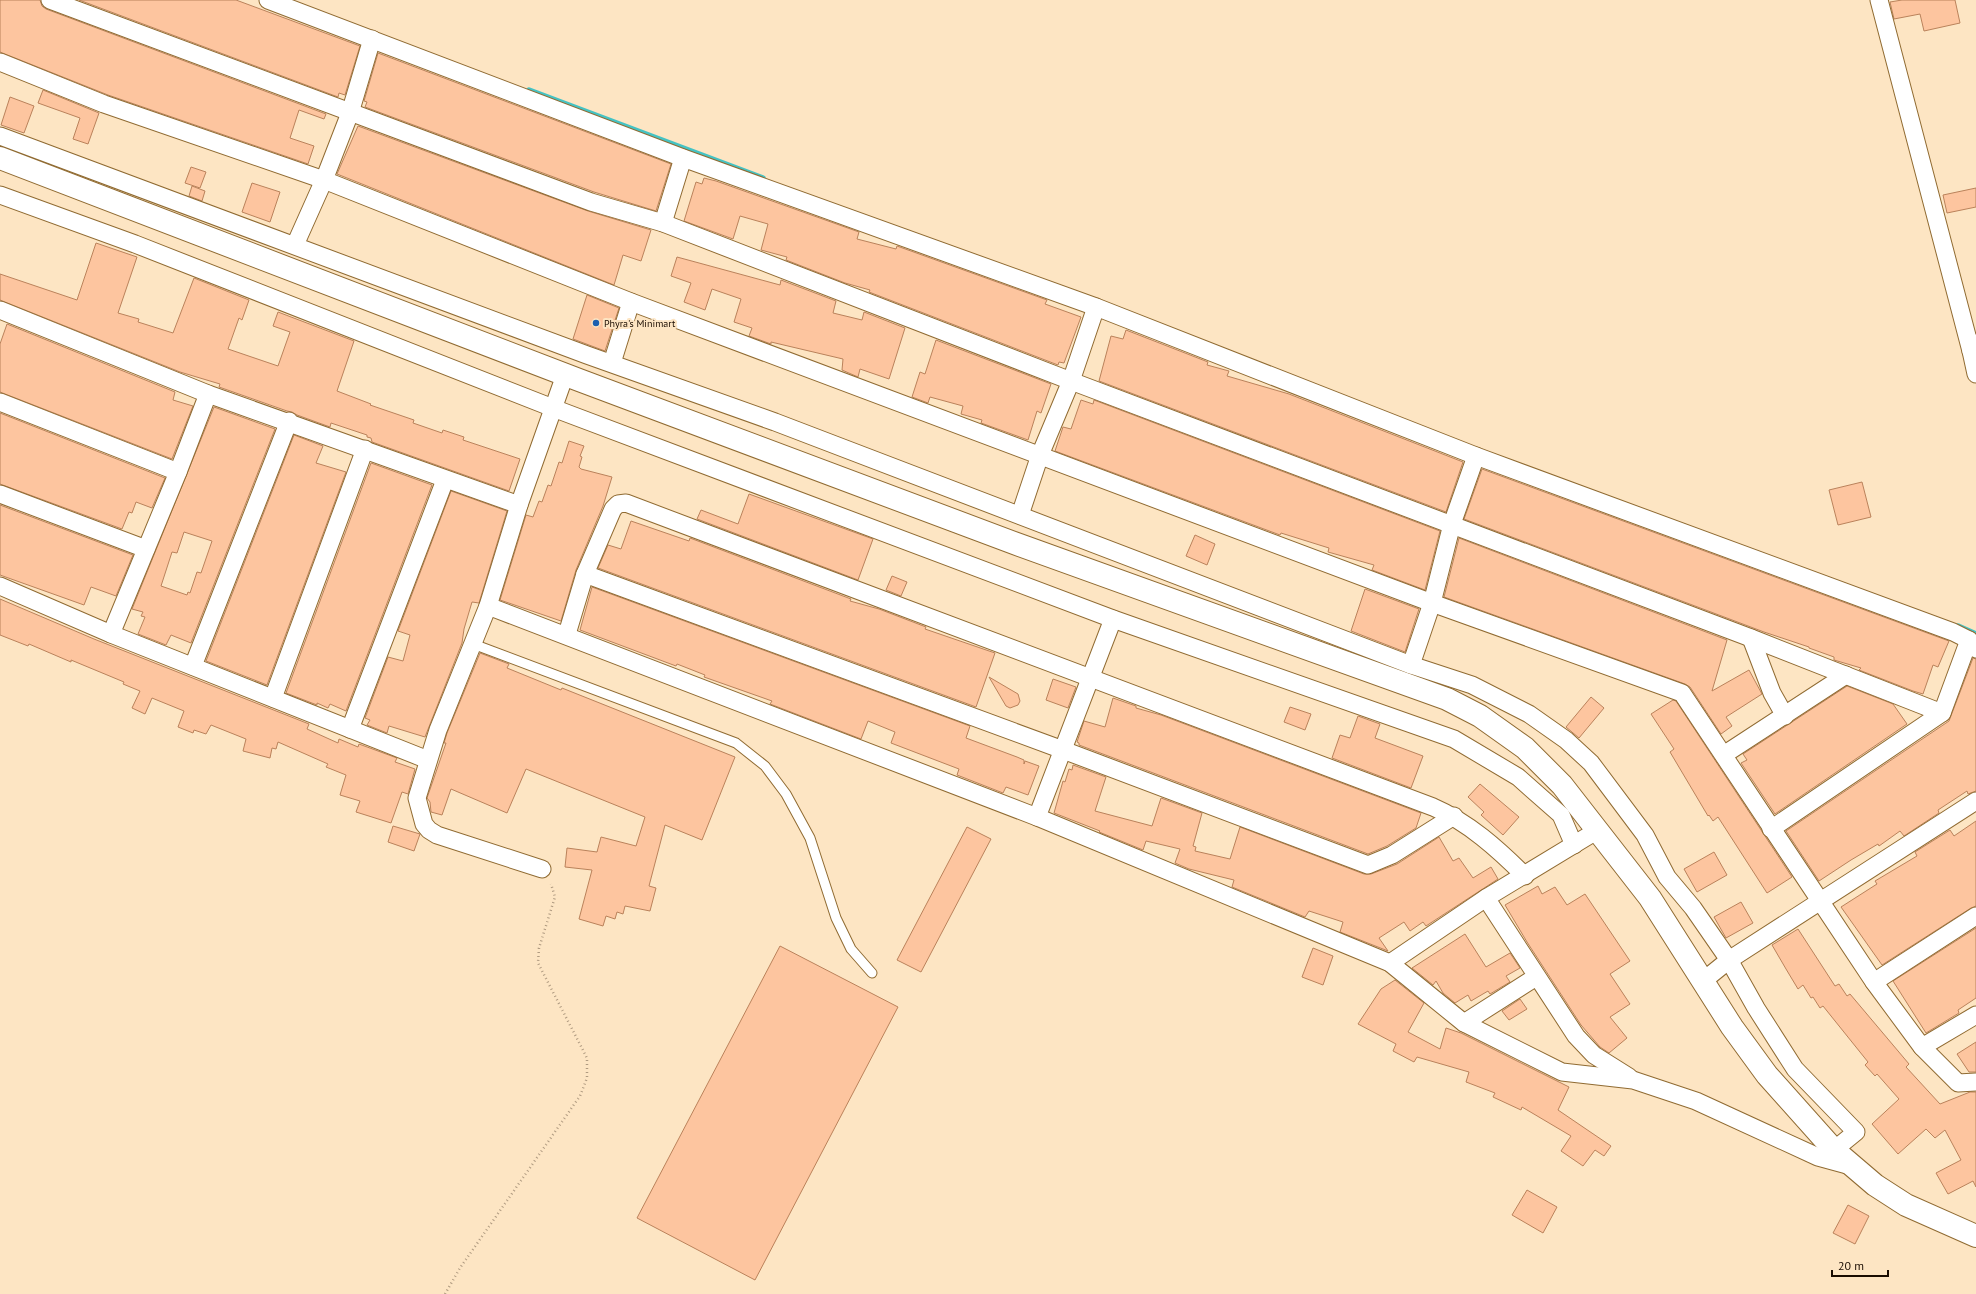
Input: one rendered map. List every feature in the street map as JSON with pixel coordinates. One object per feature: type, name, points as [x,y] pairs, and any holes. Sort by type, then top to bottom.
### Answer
[{"type":"street","points":[[50,0],[591,202],[663,223],[1071,381],[1751,638],[1942,713]]},
{"type":"street","points":[[268,0],[683,158],[1096,307],[1476,456],[1953,632],[1972,645],[1942,713],[1771,828]]},
{"type":"street","points":[[1878,0],[1973,347],[1976,374]]},
{"type":"street","points":[[295,245],[324,180],[350,113],[372,39]]},
{"type":"street","points":[[0,62],[104,104],[324,180],[631,302],[1432,603],[1682,693],[1725,754],[1820,903],[1874,982],[1922,1047],[1958,1083],[1976,1082]]},
{"type":"street","points":[[0,136],[790,428],[1411,665],[1472,685],[1529,714],[1566,740],[1591,763],[1645,835],[1667,877],[1693,908],[1729,960],[1756,1008],[1796,1068],[1856,1132],[1834,1150]]},
{"type":"street","points":[[0,158],[565,375],[1014,543],[1447,699],[1480,716],[1526,748],[1562,785],[1650,898],[1732,1027],[1767,1075],[1834,1150],[1875,1185],[1906,1205],[1976,1236]]},
{"type":"street","points":[[663,223],[683,158]]},
{"type":"street","points":[[0,195],[135,244],[553,408],[1113,619],[1454,739],[1518,777],[1561,815],[1574,845]]},
{"type":"street","points":[[612,363],[631,302]]},
{"type":"street","points":[[1020,515],[1040,455],[1071,381],[1096,307]]},
{"type":"street","points":[[0,310],[208,394],[289,421],[445,480],[519,506]]},
{"type":"street","points":[[542,869],[437,835],[429,830],[420,815],[417,798],[438,730],[488,606],[519,506],[565,375]]},
{"type":"street","points":[[111,634],[178,472],[208,394]]},
{"type":"street","points":[[0,402],[178,472]]},
{"type":"street","points":[[193,666],[289,421]]},
{"type":"street","points":[[273,698],[365,449]]},
{"type":"street","points":[[1411,665],[1432,603],[1452,524],[1476,456]]},
{"type":"street","points":[[350,729],[445,480]]},
{"type":"street","points":[[0,494],[146,549]]},
{"type":"street","points":[[567,634],[585,574],[613,509],[618,504],[626,503],[1091,677],[1454,816],[1507,858],[1525,876]]},
{"type":"street","points":[[585,574],[1063,750],[1368,865],[1392,855],[1454,816]]},
{"type":"street","points":[[0,586],[111,634],[428,760]]},
{"type":"street","points":[[488,606],[567,634],[1037,817],[1390,963],[1464,1023],[1562,1072],[1633,1080],[1696,1101],[1818,1157],[1855,1167]]},
{"type":"street","points":[[1037,817],[1113,619]]},
{"type":"street","points":[[1751,638],[1772,692],[1785,716]]},
{"type":"street","points":[[1725,754],[1846,675]]},
{"type":"street","points":[[1703,981],[1729,960],[1976,802]]},
{"type":"street","points":[[1390,963],[1486,898],[1525,876],[1598,830]]},
{"type":"street","points":[[1486,898],[1536,977],[1576,1036],[1594,1055],[1633,1080]]},
{"type":"street","points":[[1874,982],[1976,916]]},
{"type":"street","points":[[1464,1023],[1536,977]]},
{"type":"street","points":[[1922,1047],[1976,1015]]},
{"type":"lane","points":[[473,644],[736,743],[765,766],[786,794],[810,838],[836,918],[851,949],[872,973]]},
{"type":"path","points":[[445,1294],[460,1268],[580,1096],[587,1078],[587,1058],[538,963],[539,948],[555,897],[551,884],[542,869]]},
{"type":"building","points":[[0,0],[40,0],[42,6],[46,9],[326,114],[324,119],[299,110],[290,138],[314,146],[308,164],[108,95],[0,52]]},
{"type":"building","points":[[79,0],[236,0],[360,46],[345,95],[339,93],[338,97]]},
{"type":"building","points":[[1902,0],[1955,0],[1960,23],[1924,31],[1920,14],[1894,19],[1890,2]]},
{"type":"building","points":[[378,53],[671,164],[656,211],[594,192],[365,107],[367,102],[364,101]]},
{"type":"building","points":[[43,90],[99,113],[88,144],[73,139],[80,118],[38,103]]},
{"type":"building","points":[[10,97],[34,106],[24,133],[1,125]]},
{"type":"building","points":[[358,126],[588,211],[651,230],[641,261],[623,255],[614,285],[337,174]]},
{"type":"building","points":[[191,167],[206,172],[200,188],[185,183]]},
{"type":"building","points":[[704,178],[859,232],[857,239],[896,249],[897,246],[1047,300],[1045,304],[1081,317],[1064,363],[1059,362],[1058,365],[869,292],[870,290],[845,283],[786,260],[787,257],[761,250],[768,224],[740,216],[733,239],[684,221],[696,182],[702,184]]},
{"type":"building","points":[[252,183],[280,192],[270,222],[242,212]]},
{"type":"building","points":[[192,186],[205,191],[202,201],[189,196]]},
{"type":"building","points":[[1976,188],[1976,207],[1947,213],[1943,195]]},
{"type":"building","points":[[96,243],[137,257],[118,313],[139,319],[138,322],[173,333],[194,278],[249,300],[242,320],[239,318],[228,349],[278,366],[290,332],[273,326],[278,312],[354,341],[337,391],[371,404],[370,405],[414,420],[413,423],[442,433],[443,430],[464,437],[463,440],[520,459],[509,491],[372,442],[371,438],[367,437],[367,435],[331,423],[330,427],[292,412],[219,387],[220,384],[180,372],[0,300],[0,274],[77,300]]},
{"type":"building","points":[[677,257],[780,285],[781,280],[836,301],[833,313],[862,320],[864,312],[905,328],[889,379],[860,369],[858,377],[842,370],[843,359],[771,342],[771,344],[749,336],[752,328],[734,322],[741,299],[712,289],[705,310],[684,302],[691,283],[671,276]]},
{"type":"building","name":"Phyra's Minimart","points":[[587,295],[619,308],[605,351],[573,339]]},
{"type":"building","points":[[7,324],[175,392],[173,400],[193,406],[172,459],[0,392],[0,344]]},
{"type":"building","points":[[1126,330],[1208,362],[1207,365],[1229,371],[1227,376],[1289,394],[1463,462],[1446,512],[1099,381],[1111,336],[1123,339]]},
{"type":"building","points":[[936,340],[1051,384],[1041,413],[1037,411],[1028,440],[981,423],[982,420],[961,414],[963,406],[930,397],[928,403],[912,397],[920,372],[925,374]]},
{"type":"building","points":[[1081,400],[1093,404],[1094,400],[1440,531],[1425,590],[1372,570],[1374,565],[1328,552],[1329,548],[1281,533],[1280,535],[1055,451],[1063,427],[1071,429]]},
{"type":"building","points":[[214,407],[275,429],[191,643],[171,635],[166,645],[138,634],[145,617],[141,616],[143,612],[132,609]],"holes":[[[184,532],[212,541],[201,573],[197,572],[190,593],[188,592],[187,595],[161,586],[172,552],[177,553]]]},
{"type":"building","points":[[0,413],[165,478],[152,508],[136,502],[132,513],[129,512],[122,529],[0,484]]},
{"type":"building","points":[[294,435],[323,446],[316,463],[346,472],[267,685],[206,661]]},
{"type":"building","points":[[569,441],[584,446],[580,456],[582,457],[579,467],[581,469],[612,477],[603,506],[576,570],[561,621],[500,600],[526,515],[533,517],[539,501],[542,502],[548,485],[551,486],[559,462],[562,463]]},
{"type":"building","points":[[371,463],[432,485],[346,711],[330,704],[328,708],[317,703],[317,705],[286,693]]},
{"type":"building","points":[[1482,469],[1949,641],[1938,667],[1933,665],[1923,694],[1913,691],[1859,670],[1861,668],[1834,660],[1834,657],[1809,647],[1764,632],[1464,519]]},
{"type":"building","points":[[1862,482],[1871,517],[1838,525],[1829,490]]},
{"type":"building","points":[[451,491],[507,511],[479,603],[472,602],[464,629],[462,643],[425,737],[389,726],[387,733],[367,725],[370,720],[365,718],[388,657],[403,661],[410,635],[398,631]]},
{"type":"building","points":[[749,494],[873,539],[858,580],[697,519],[701,510],[738,524]]},
{"type":"building","points":[[0,505],[133,555],[116,596],[91,587],[84,605],[0,575]]},
{"type":"building","points":[[631,521],[689,541],[690,538],[851,599],[850,601],[879,609],[926,627],[925,629],[995,653],[976,707],[598,568],[608,545],[621,549]]},
{"type":"building","points":[[1195,535],[1215,544],[1207,565],[1186,556]]},
{"type":"building","points":[[1459,538],[1727,640],[1712,691],[1749,670],[1762,694],[1726,717],[1732,726],[1721,734],[1690,687],[1685,684],[1444,597]]},
{"type":"building","points":[[892,576],[907,582],[901,596],[886,590]]},
{"type":"building","points":[[592,587],[970,726],[966,738],[1024,760],[1024,764],[1025,761],[1039,766],[1028,795],[1006,787],[1003,793],[957,775],[959,769],[891,743],[895,732],[868,721],[861,739],[770,704],[772,701],[704,677],[705,675],[677,664],[676,666],[580,630]]},
{"type":"building","points":[[1365,589],[1419,609],[1405,652],[1351,631]]},
{"type":"building","points":[[0,599],[94,639],[309,724],[307,729],[338,743],[339,739],[358,747],[359,744],[397,758],[395,762],[415,769],[408,794],[402,792],[391,823],[356,812],[360,801],[340,795],[346,775],[326,767],[328,764],[278,742],[276,749],[272,748],[270,758],[243,751],[246,739],[211,725],[206,734],[194,730],[193,733],[178,727],[184,711],[152,698],[145,714],[132,708],[140,691],[123,684],[124,682],[29,644],[28,646],[0,635]]},
{"type":"building","points":[[480,653],[509,664],[507,668],[561,690],[562,688],[735,757],[702,840],[665,825],[649,886],[656,888],[650,911],[625,906],[623,914],[617,912],[615,919],[606,916],[603,926],[579,919],[592,870],[565,867],[567,848],[597,852],[601,837],[636,846],[645,817],[526,769],[507,813],[451,789],[442,815],[431,812],[430,802],[427,798],[446,743],[444,743],[447,733]]},
{"type":"building","points":[[1973,658],[1976,659],[1976,791],[1968,794],[1967,791],[1938,810],[1939,813],[1904,836],[1900,831],[1879,846],[1878,844],[1819,881],[1786,831],[1949,721]]},
{"type":"building","points":[[989,677],[1018,694],[1020,701],[1018,705],[1010,708],[1006,706]]},
{"type":"building","points":[[1053,679],[1076,687],[1068,708],[1046,700]]},
{"type":"building","points":[[1847,686],[1893,704],[1907,724],[1775,814],[1741,763],[1747,760],[1743,754]]},
{"type":"building","points":[[1591,697],[1604,708],[1579,738],[1566,727]]},
{"type":"building","points":[[1113,698],[1136,706],[1136,708],[1161,715],[1421,813],[1416,828],[1387,846],[1368,854],[1079,745],[1077,742],[1084,721],[1105,727]]},
{"type":"building","points":[[1673,700],[1676,701],[1792,877],[1767,893],[1718,817],[1713,821],[1709,815],[1708,816],[1670,752],[1674,749],[1651,714]]},
{"type":"building","points":[[1290,707],[1311,714],[1305,730],[1284,722]]},
{"type":"building","points":[[1358,716],[1380,724],[1375,738],[1423,756],[1411,788],[1332,758],[1340,735],[1350,738]]},
{"type":"building","points":[[1073,765],[1106,777],[1095,811],[1152,826],[1161,798],[1202,813],[1193,846],[1196,847],[1195,851],[1230,859],[1240,827],[1364,874],[1371,874],[1397,864],[1439,837],[1453,861],[1459,858],[1473,878],[1491,867],[1498,879],[1426,926],[1423,922],[1410,931],[1404,922],[1379,938],[1388,951],[1340,932],[1343,922],[1309,911],[1305,917],[1232,887],[1234,880],[1189,869],[1175,863],[1180,849],[1146,841],[1143,850],[1054,813],[1063,781],[1065,782],[1069,769],[1072,770]]},
{"type":"building","points":[[1480,784],[1519,817],[1503,835],[1481,815],[1484,812],[1468,797]]},
{"type":"building","points":[[1976,821],[1976,906],[1882,965],[1841,907],[1877,884],[1875,881],[1917,856],[1915,852],[1950,830],[1954,836]]},
{"type":"building","points":[[393,826],[420,834],[414,851],[388,842]]},
{"type":"building","points":[[967,827],[991,839],[921,972],[897,960]]},
{"type":"building","points":[[1714,852],[1727,875],[1697,892],[1684,869]]},
{"type":"building","points":[[1538,886],[1542,894],[1555,887],[1567,905],[1585,894],[1630,961],[1610,974],[1630,1004],[1610,1017],[1627,1038],[1609,1053],[1600,1047],[1581,1025],[1527,942],[1505,905]]},
{"type":"building","points":[[1741,902],[1753,923],[1726,938],[1714,917]]},
{"type":"building","points":[[1976,928],[1976,998],[1958,1010],[1959,1013],[1926,1033],[1893,981]]},
{"type":"building","points":[[1798,929],[1835,986],[1839,984],[1847,996],[1850,994],[1909,1064],[1906,1067],[1940,1104],[1970,1092],[1976,1092],[1976,1187],[1973,1181],[1948,1194],[1936,1173],[1961,1160],[1945,1130],[1935,1138],[1926,1129],[1898,1154],[1872,1124],[1899,1099],[1877,1074],[1875,1076],[1865,1065],[1868,1062],[1823,1006],[1820,1008],[1813,997],[1811,998],[1803,985],[1798,989],[1786,969],[1772,945]]},
{"type":"building","points":[[1465,934],[1486,967],[1510,953],[1520,968],[1506,976],[1510,982],[1490,994],[1488,991],[1471,1001],[1468,995],[1455,1003],[1443,993],[1436,981],[1433,985],[1412,968]]},
{"type":"building","points":[[780,946],[898,1007],[755,1280],[637,1218]]},
{"type":"building","points":[[1313,948],[1333,956],[1323,985],[1302,977]]},
{"type":"building","points":[[1395,980],[1424,1003],[1408,1032],[1440,1049],[1446,1028],[1461,1033],[1569,1087],[1558,1110],[1611,1146],[1604,1156],[1595,1150],[1583,1166],[1561,1151],[1571,1136],[1522,1107],[1521,1110],[1493,1097],[1495,1093],[1466,1082],[1469,1072],[1417,1057],[1414,1062],[1393,1051],[1396,1044],[1358,1024],[1381,989]]},
{"type":"building","points":[[1520,999],[1527,1009],[1509,1020],[1502,1011]]},
{"type":"building","points":[[1976,1042],[1976,1072],[1969,1072],[1957,1054]]},
{"type":"building","points":[[1527,1190],[1557,1207],[1543,1233],[1512,1215]]},
{"type":"building","points":[[1848,1205],[1869,1216],[1855,1244],[1833,1233]]},
{"type":"waterway","points":[[529,90],[763,178]]},
{"type":"waterway","points":[[1958,626],[1976,634]]},
{"type":"place","name":"Phyra's Minimart","points":[[596,323]]}]
